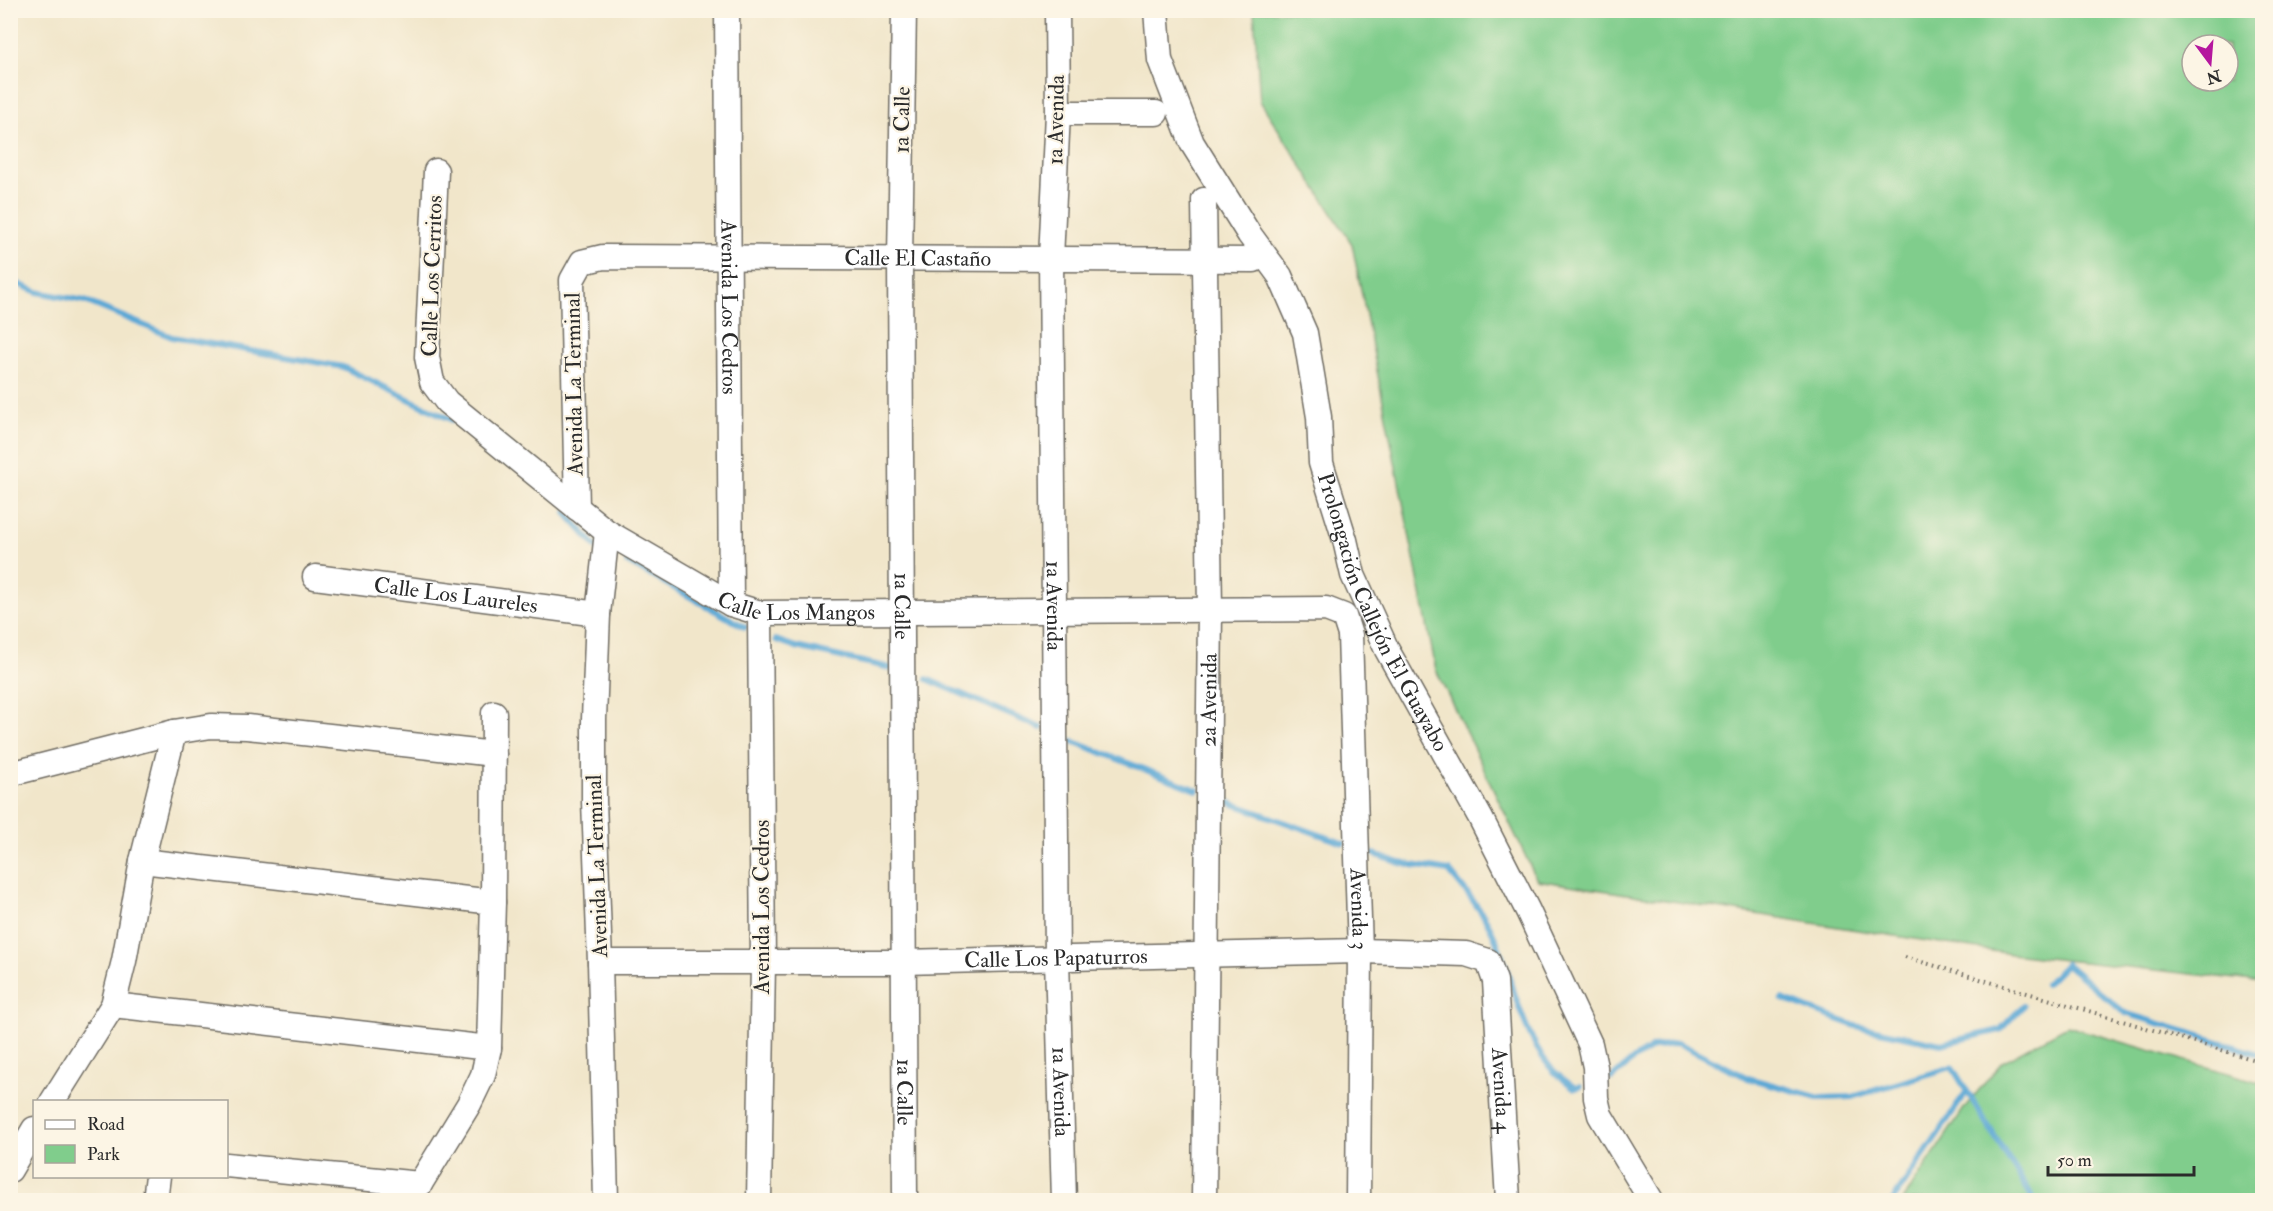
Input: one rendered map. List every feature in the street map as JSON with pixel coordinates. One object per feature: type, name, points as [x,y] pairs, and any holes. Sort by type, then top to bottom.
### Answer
[{"type":"street","name":"Avenida Los Cedros","points":[[727,10],[731,604]]},
{"type":"street","name":"1a Calle","points":[[904,10],[900,259],[905,1200]]},
{"type":"street","name":"1a Avenida","points":[[1057,10],[1058,113],[1051,258],[1053,611],[1057,959],[1064,1200]]},
{"type":"street","name":"Prolongación Callejón El Guayabo","points":[[1156,10],[1160,60],[1192,143],[1249,234],[1280,276],[1305,333],[1319,417],[1321,463],[1345,540],[1353,575],[1387,650],[1480,817],[1533,921],[1590,1044],[1600,1115],[1651,1200]]},
{"type":"street","points":[[1058,113],[1156,113]]},
{"type":"street","name":"Calle Los Cerritos","points":[[432,382],[427,357],[436,171]]},
{"type":"street","name":"2a Avenida","points":[[1204,200],[1210,609],[1204,1200]]},
{"type":"street","name":"Calle El Castaño","points":[[582,262],[603,257],[1254,260]]},
{"type":"street","name":"Avenida La Terminal","points":[[577,508],[572,280],[582,262]]},
{"type":"street","name":"Calle Los Mangos","points":[[432,382],[447,402],[608,532],[731,604],[760,613],[1326,609],[1344,616]]},
{"type":"street","name":"Avenida La Terminal","points":[[606,1200],[594,801],[594,719],[598,614],[608,532]]},
{"type":"street","name":"Calle Los Laureles","points":[[315,577],[598,614]]},
{"type":"street","name":"Avenida Los Cedros","points":[[759,1200],[762,963],[760,613]]},
{"type":"street","name":"Avenida 3","points":[[1344,616],[1350,635],[1360,951],[1358,1200]]},
{"type":"street","points":[[228,1166],[412,1192],[469,1104],[483,1075],[489,1048],[493,902],[494,713]]},
{"type":"street","points":[[10,774],[174,732],[211,726],[247,727],[494,754]]},
{"type":"street","points":[[53,1100],[113,1005],[124,961],[142,861],[174,732]]},
{"type":"street","points":[[142,861],[493,902]]},
{"type":"street","name":"Calle Los Papaturros","points":[[600,962],[904,962],[1360,951],[1466,954],[1488,961],[1495,981]]},
{"type":"street","name":"Avenida 4","points":[[1495,981],[1508,1200]]},
{"type":"street","points":[[113,1005],[489,1048]]},
{"type":"street","points":[[10,1170],[32,1138]]},
{"type":"street","points":[[155,1200],[158,1178]]},
{"type":"path","points":[[1905,957],[2262,1062]]},
{"type":"green space","points":[[1254,11],[2262,11],[2262,982],[2011,954],[1537,880],[1436,670],[1352,244],[1260,101]]},
{"type":"green space","points":[[2067,1026],[2262,1083],[2262,1200],[1903,1200],[1965,1107],[2002,1062]]},
{"type":"waterway","points":[[10,280],[37,292],[85,301],[172,337],[343,367],[452,420]]},
{"type":"waterway","points":[[566,513],[597,548]]},
{"type":"waterway","points":[[627,562],[745,627]]},
{"type":"waterway","points":[[776,640],[796,647],[895,669]]},
{"type":"waterway","points":[[927,679],[1041,728]]},
{"type":"waterway","points":[[1072,741],[1197,790]]},
{"type":"waterway","points":[[1228,802],[1343,843]]},
{"type":"waterway","points":[[1374,854],[1400,863],[1449,871],[1492,930],[1518,1005],[1540,1053],[1558,1076],[1575,1088],[1580,1087]]},
{"type":"waterway","points":[[2046,984],[2066,964],[2125,1013],[2262,1055]]},
{"type":"waterway","points":[[1782,999],[1856,1026],[1941,1044],[2000,1030],[2023,1006]]},
{"type":"waterway","points":[[1612,1078],[1634,1059],[1653,1047],[1678,1043],[1748,1078],[1820,1098],[1852,1097],[1952,1067],[2034,1200]]},
{"type":"waterway","points":[[1893,1200],[1967,1091]]}]
